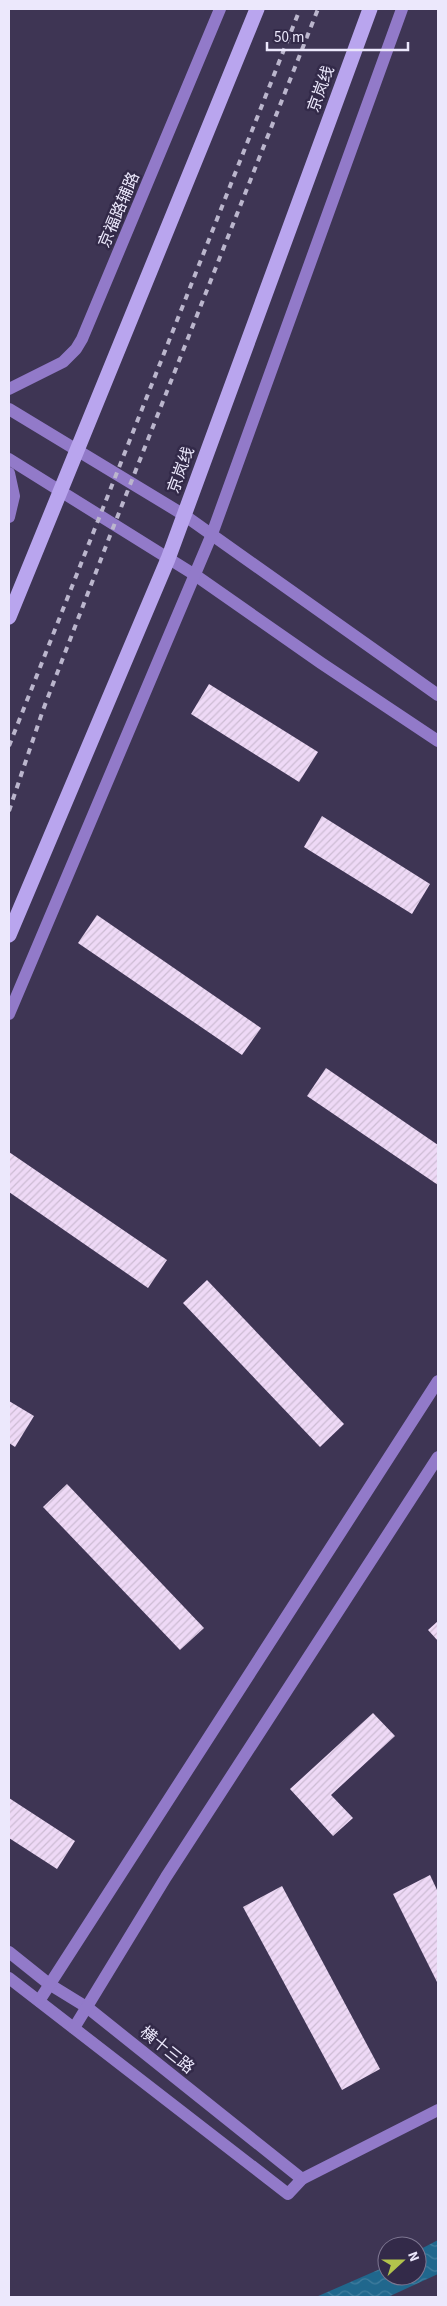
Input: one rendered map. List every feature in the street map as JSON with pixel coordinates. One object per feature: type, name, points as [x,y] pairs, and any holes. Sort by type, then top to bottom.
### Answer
[{"type":"highway","points":[[9,617],[257,9]]},
{"type":"highway","name":"京岚线","points":[[9,935],[168,559],[370,9]]},
{"type":"street","name":"京福路辅路","points":[[9,389],[63,362],[76,349],[82,339],[220,9]]},
{"type":"street","points":[[9,1014],[212,534],[402,9]]},
{"type":"street","points":[[9,409],[184,515],[438,695]]},
{"type":"street","points":[[9,458],[60,492],[195,574],[321,663],[438,741]]},
{"type":"street","points":[[9,473],[14,496],[9,517]]},
{"type":"street","points":[[39,2001],[438,1381]]},
{"type":"street","points":[[74,2028],[172,1869],[438,1457]]},
{"type":"street","name":"横十三路","points":[[9,1952],[50,1984],[88,2008],[302,2179]]},
{"type":"street","points":[[9,1978],[288,2194],[302,2179],[438,2110]]},
{"type":"water","points":[[438,2240],[438,2274],[427,2279],[427,2246]]},
{"type":"water","points":[[377,2270],[377,2286],[412,2286],[388,2297],[316,2297]]},
{"type":"building","points":[[209,684],[318,752],[299,782],[191,714]]},
{"type":"building","points":[[322,816],[430,884],[412,914],[304,847]]},
{"type":"building","points":[[97,915],[261,1028],[242,1055],[78,943]]},
{"type":"building","points":[[326,1068],[438,1145],[438,1185],[307,1096]]},
{"type":"building","points":[[9,1152],[167,1260],[148,1288],[9,1192]]},
{"type":"building","points":[[207,1280],[344,1424],[320,1447],[183,1303]]},
{"type":"building","points":[[9,1401],[34,1416],[15,1447],[9,1443]]},
{"type":"building","points":[[67,1484],[204,1628],[180,1650],[43,1507]]},
{"type":"building","points":[[438,1621],[438,1641],[428,1630]]},
{"type":"building","points":[[373,1713],[395,1736],[331,1795],[353,1818],[333,1836],[290,1789]]},
{"type":"building","points":[[9,1798],[75,1841],[57,1869],[9,1838]]},
{"type":"building","points":[[430,1875],[438,1892],[438,1984],[393,1894]]},
{"type":"building","points":[[282,1886],[380,2069],[342,2090],[243,1907]]},
{"type":"railway","points":[[9,746],[300,9]]},
{"type":"railway","points":[[9,811],[43,710],[111,533],[318,9]]}]
